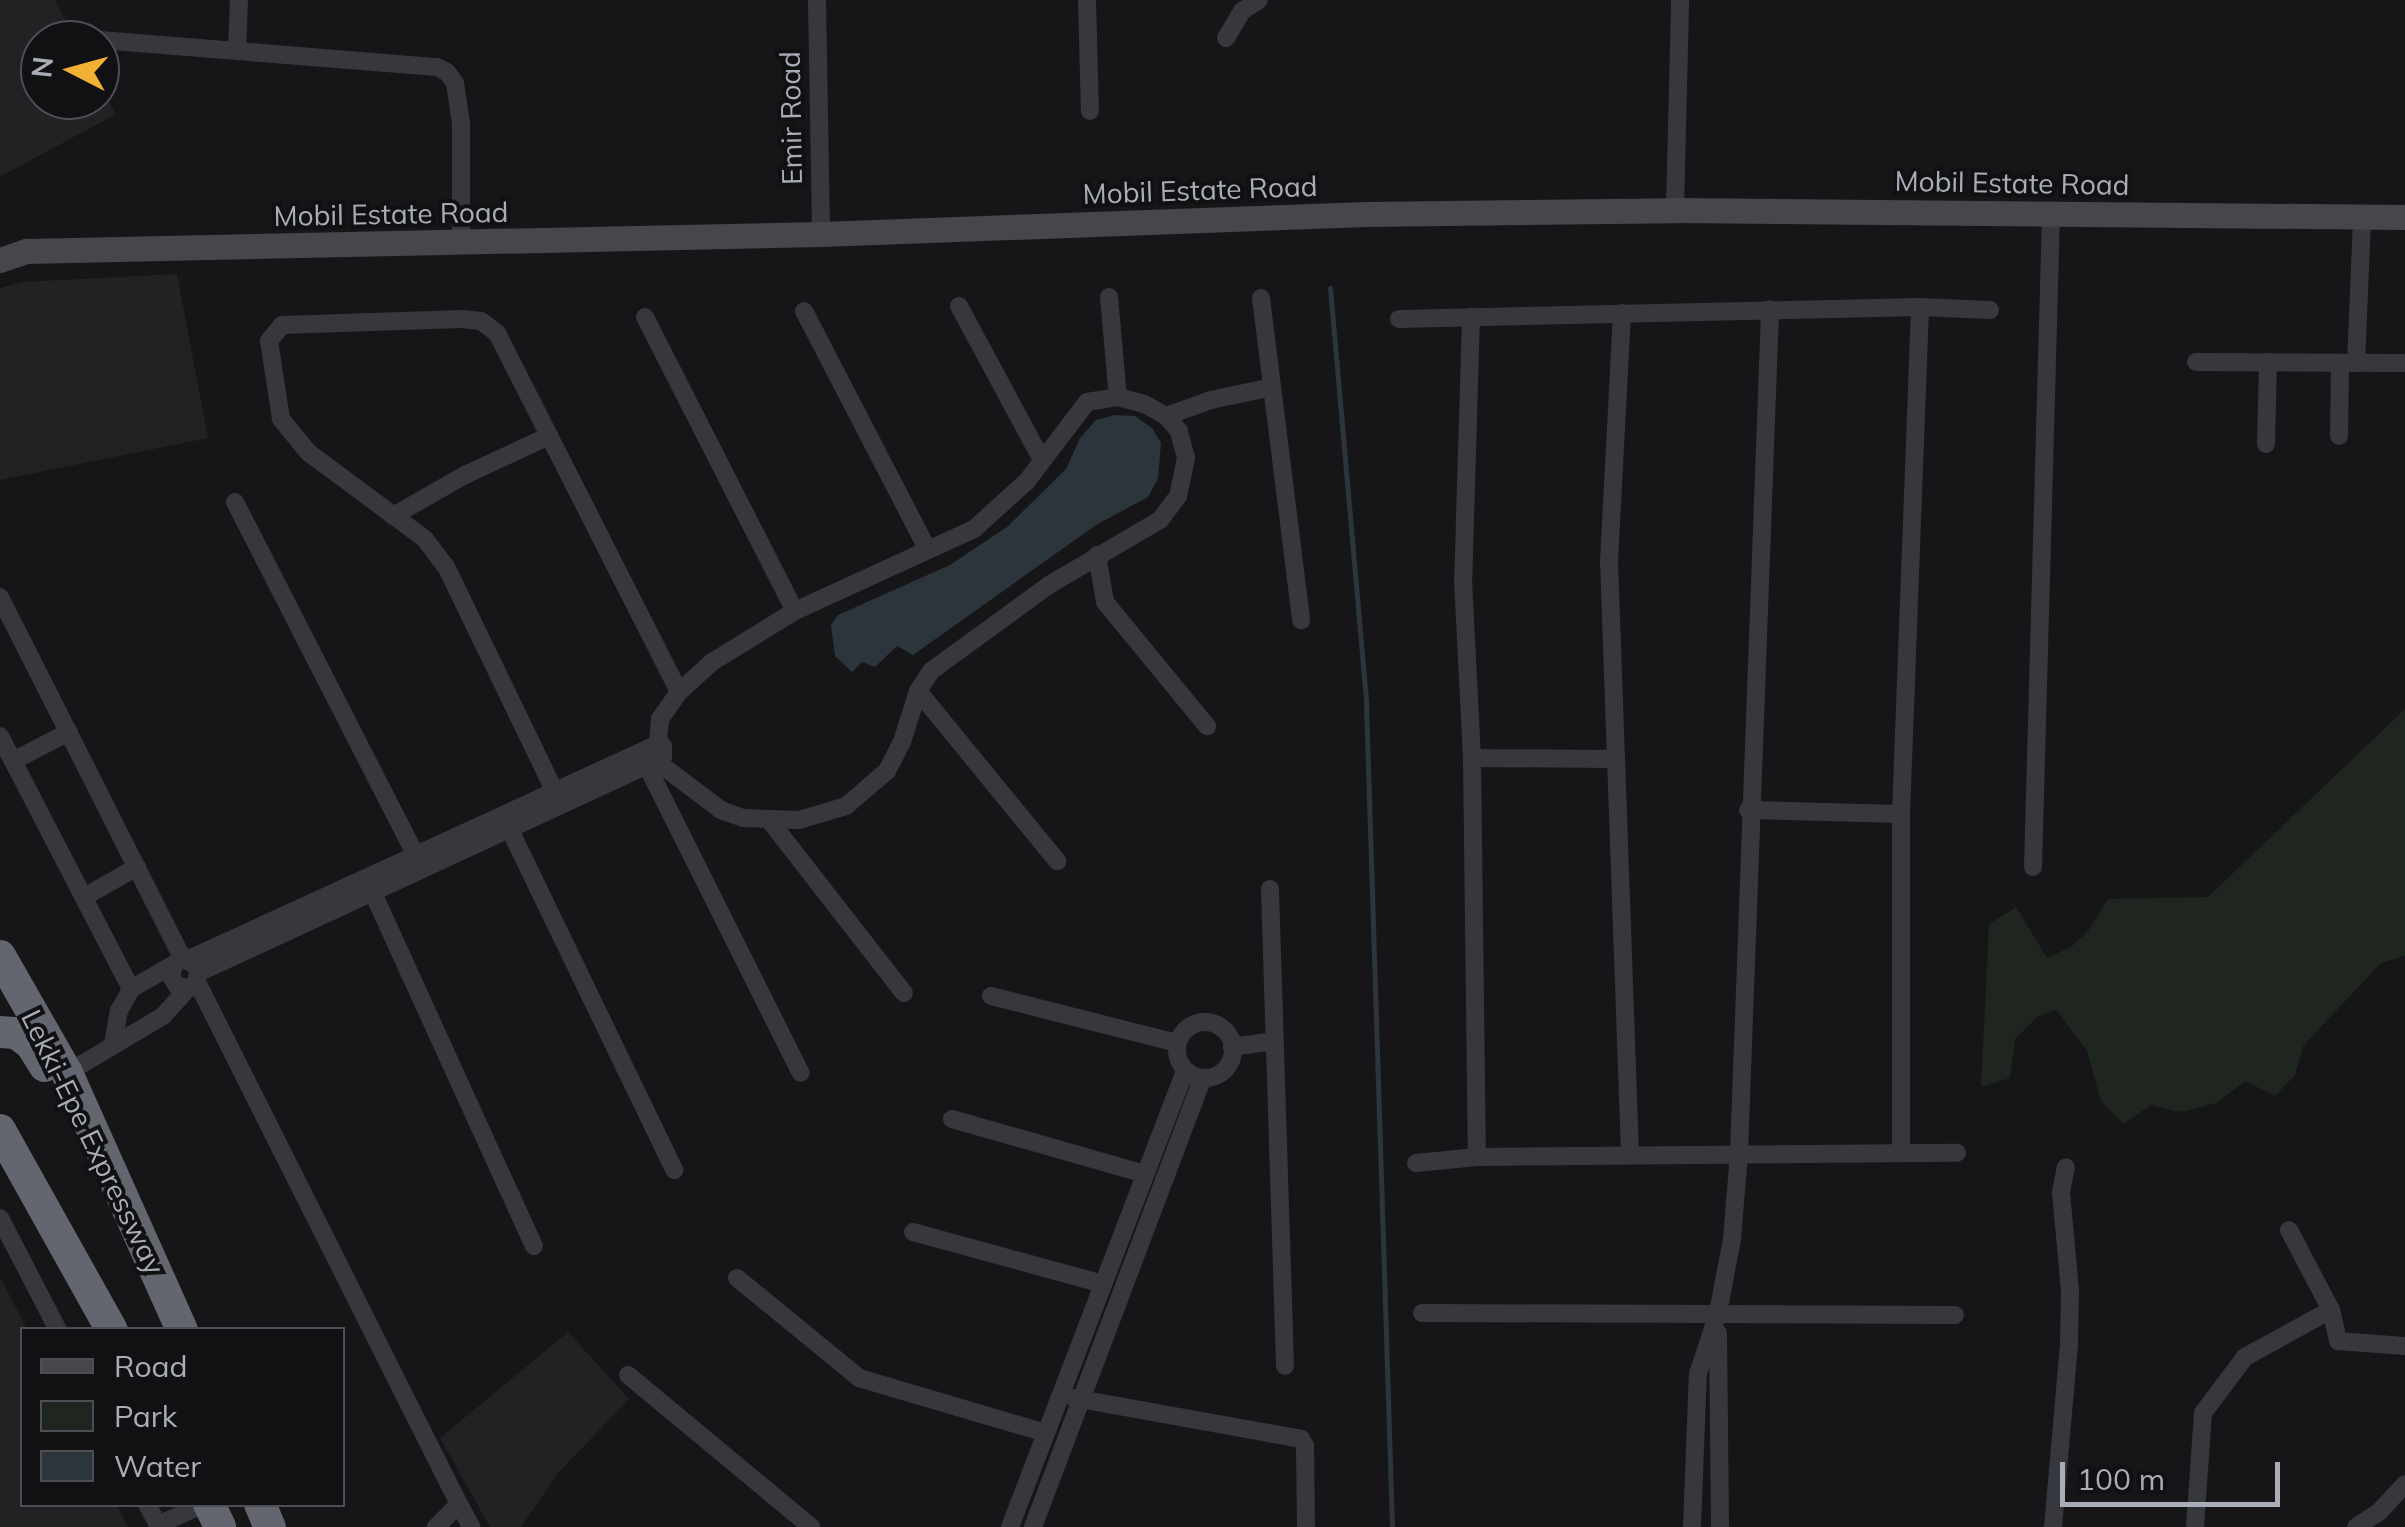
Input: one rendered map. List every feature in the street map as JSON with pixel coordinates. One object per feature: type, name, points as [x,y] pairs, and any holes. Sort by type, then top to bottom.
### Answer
[{"type":"highway","name":"Lekki-Epe Expressway","points":[[0,956],[66,1073],[181,1327]]},
{"type":"highway","points":[[0,1032],[16,1033],[31,1044],[60,1088],[164,1327]]},
{"type":"highway","points":[[0,1103],[35,1172],[47,1212]]},
{"type":"highway","points":[[0,1130],[110,1327]]},
{"type":"main road","name":"Mobil Estate Road","points":[[0,260],[26,251],[821,234],[1367,214],[1675,210],[2405,216]]},
{"type":"street","points":[[237,50],[239,0]]},
{"type":"street","name":"Emir Road","points":[[817,0],[821,234]]},
{"type":"street","points":[[1087,0],[1090,111]]},
{"type":"street","points":[[1226,38],[1242,11],[1259,0]]},
{"type":"street","points":[[1675,210],[1680,0]]},
{"type":"street","points":[[120,41],[438,67],[447,72],[455,84],[461,123],[461,242]]},
{"type":"street","points":[[2033,867],[2051,214]]},
{"type":"street","points":[[2339,436],[2362,217]]},
{"type":"street","points":[[1109,297],[1118,397]]},
{"type":"street","points":[[1261,298],[1300,621]]},
{"type":"street","points":[[958,306],[1042,460]]},
{"type":"street","points":[[1398,319],[1920,307],[1990,310]]},
{"type":"street","points":[[1901,1152],[1901,814],[1920,307]]},
{"type":"street","points":[[1692,1527],[1698,1374],[1718,1313],[1732,1239],[1738,1153],[1748,810],[1770,310]]},
{"type":"street","points":[[804,311],[928,550]]},
{"type":"street","points":[[1622,314],[1608,561],[1630,1154]]},
{"type":"street","points":[[645,316],[795,611]]},
{"type":"street","points":[[1472,317],[1463,580],[1472,758],[1477,1157]]},
{"type":"street","points":[[555,792],[446,567],[425,540],[308,452],[281,419],[269,340],[282,324],[481,321],[497,333],[679,692]]},
{"type":"street","points":[[2196,362],[2405,363]]},
{"type":"street","points":[[2266,444],[2268,362]]},
{"type":"street","points":[[1166,416],[1211,400],[1272,387]]},
{"type":"street","points":[[654,757],[721,810],[770,821],[825,815],[864,792],[887,771],[902,742],[918,690],[931,671],[1097,555],[1160,520],[1178,496],[1186,458],[1179,431],[1166,416],[1118,397],[1087,402],[1006,505],[974,529],[795,611],[712,662],[679,692],[660,720],[654,757],[801,1074]]},
{"type":"street","points":[[393,516],[465,475],[548,436]]},
{"type":"street","points":[[234,502],[416,856]]},
{"type":"street","points":[[1097,555],[1106,602],[1206,726]]},
{"type":"street","points":[[0,597],[471,1527]]},
{"type":"street","points":[[918,690],[1057,862]]},
{"type":"street","points":[[13,762],[69,732]]},
{"type":"street","points":[[0,736],[131,989]]},
{"type":"street","points":[[66,1073],[162,1016],[188,971],[416,856],[555,792],[654,757]]},
{"type":"street","points":[[113,1044],[118,1011],[131,989],[188,971],[373,893],[654,757]]},
{"type":"street","points":[[1472,758],[1615,758]]},
{"type":"street","points":[[1748,810],[1901,814]]},
{"type":"street","points":[[770,821],[904,993]]},
{"type":"street","points":[[509,828],[674,1170]]},
{"type":"street","points":[[84,897],[137,867]]},
{"type":"street","points":[[1270,889],[1284,1366]]},
{"type":"street","points":[[373,893],[534,1246]]},
{"type":"street","points":[[991,996],[1178,1043]]},
{"type":"street","points":[[1010,1527],[1185,1070],[1178,1043],[1188,1027],[1207,1022],[1224,1029],[1232,1046],[1222,1072],[1203,1078],[1185,1070]]},
{"type":"street","points":[[1232,1046],[1274,1041]]},
{"type":"street","points":[[1033,1527],[1203,1078]]},
{"type":"street","points":[[952,1119],[1145,1174]]},
{"type":"street","points":[[1416,1163],[1477,1157],[1630,1154],[1957,1153]]},
{"type":"street","points":[[2053,1527],[2069,1343],[2070,1291],[2061,1192],[2066,1167]]},
{"type":"street","points":[[0,1218],[56,1327]]},
{"type":"street","points":[[2289,1230],[2331,1310],[2338,1341],[2405,1346]]},
{"type":"street","points":[[912,1232],[1103,1284]]},
{"type":"street","points":[[737,1278],[860,1378],[1046,1433]]},
{"type":"street","points":[[2194,1527],[2200,1429],[2208,1401],[2245,1357],[2331,1310]]},
{"type":"street","points":[[1718,1313],[1720,1527]]},
{"type":"street","points":[[1422,1314],[1955,1314]]},
{"type":"street","points":[[628,1375],[811,1527]]},
{"type":"street","points":[[1060,1395],[1301,1439],[1305,1446],[1306,1527]]},
{"type":"street","points":[[2356,1527],[2379,1512],[2405,1484]]},
{"type":"street","points":[[436,1527],[459,1504]]},
{"type":"street","points":[[158,1526],[199,1507]]},
{"type":"shaded area","points":[[0,0],[55,0],[66,20],[20,20],[20,120],[105,120],[0,177]]},
{"type":"shaded area","points":[[177,274],[208,438],[0,480],[0,288],[21,282]]},
{"type":"shaded area","points":[[0,1277],[26,1327],[20,1327],[20,1507],[118,1507],[128,1527],[0,1527]]},
{"type":"shaded area","points":[[568,1332],[629,1399],[558,1473],[521,1527],[490,1527],[440,1438]]},
{"type":"green space","points":[[2405,709],[2405,956],[2381,963],[2303,1046],[2295,1075],[2275,1096],[2245,1081],[2217,1103],[2180,1112],[2151,1105],[2124,1124],[2101,1101],[2087,1051],[2056,1010],[2037,1017],[2015,1039],[2010,1078],[1981,1087],[1989,924],[2016,907],[2047,958],[2071,947],[2088,931],[2108,899],[2208,897]]},
{"type":"water","points":[[1115,415],[1135,416],[1152,428],[1161,443],[1158,479],[1148,497],[1096,525],[913,655],[897,646],[875,667],[862,662],[852,672],[835,656],[831,625],[838,615],[950,565],[1007,527],[1066,469],[1080,438],[1096,420]]},
{"type":"waterway","points":[[1330,288],[1366,703],[1392,1527]]}]
